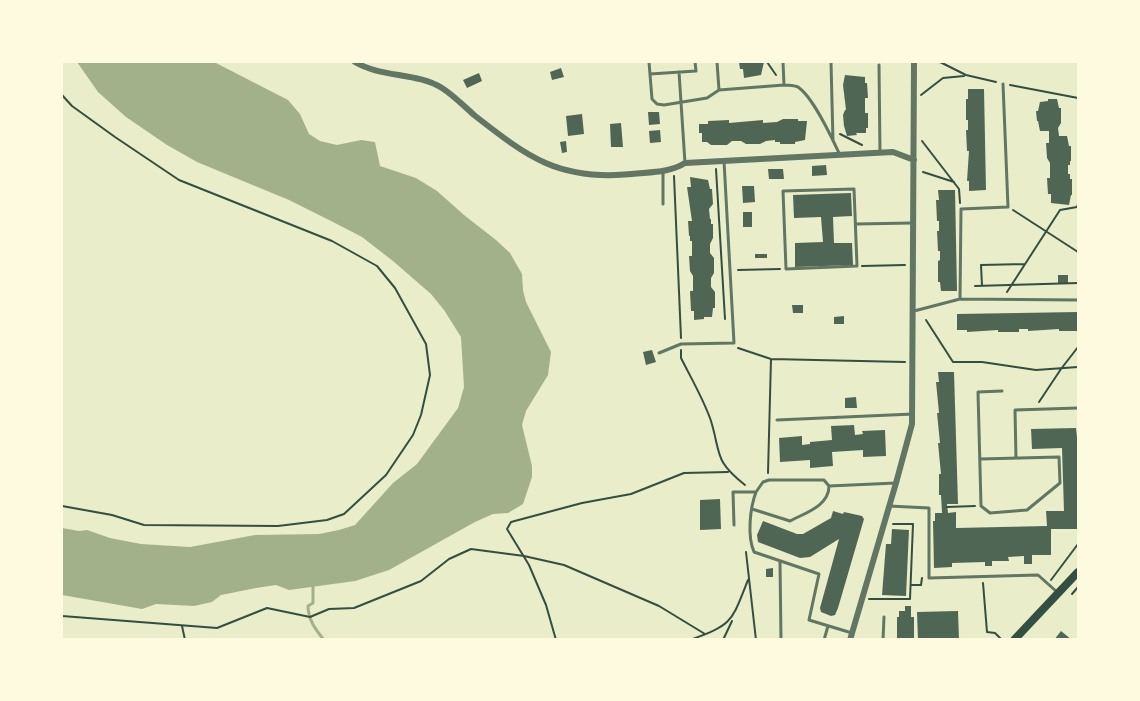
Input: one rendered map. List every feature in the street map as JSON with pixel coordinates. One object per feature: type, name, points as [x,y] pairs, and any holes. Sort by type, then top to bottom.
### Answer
[{"type":"main road","points":[[1014,639],[1078,572]]},
{"type":"street","points":[[355,62],[379,72],[425,80],[444,89],[520,149],[555,168],[580,174],[616,175],[674,170],[685,163],[893,152],[914,160]]},
{"type":"street","points":[[851,636],[896,483],[913,414],[914,62]]},
{"type":"lane","points":[[649,62],[652,99],[657,104],[707,98],[719,90],[792,85],[805,93],[834,142],[839,155]]},
{"type":"lane","points":[[650,74],[696,70],[695,62]]},
{"type":"lane","points":[[717,62],[719,90]]},
{"type":"lane","points":[[783,62],[784,85]]},
{"type":"lane","points":[[831,62],[834,142]]},
{"type":"lane","points":[[877,153],[879,64]]},
{"type":"lane","points":[[679,72],[685,163]]},
{"type":"lane","points":[[960,299],[961,209],[1008,207],[1003,84]]},
{"type":"lane","points":[[659,352],[681,344],[734,343],[724,161]]},
{"type":"lane","points":[[663,171],[663,204]]},
{"type":"lane","points":[[854,189],[857,266],[786,269],[783,191],[854,189]]},
{"type":"lane","points":[[855,224],[914,222]]},
{"type":"lane","points":[[913,312],[960,299],[1078,300]]},
{"type":"lane","points":[[980,459],[1059,457],[1060,483],[1027,510],[990,513],[981,506],[978,392],[1002,392]]},
{"type":"lane","points":[[1016,458],[1015,411],[1078,408]]},
{"type":"lane","points":[[777,420],[913,414]]},
{"type":"lane","points":[[752,509],[790,521],[820,505],[829,494],[829,486],[824,480],[764,482],[756,492],[752,509],[752,547],[754,552],[819,574],[808,620],[851,636]]},
{"type":"lane","points":[[829,486],[896,483]]},
{"type":"lane","points":[[734,525],[733,492],[756,492]]},
{"type":"lane","points":[[889,506],[929,508],[929,578],[1038,575],[1058,593]]},
{"type":"lane","points":[[780,562],[781,639]]},
{"type":"lane","points":[[883,639],[884,617]]},
{"type":"lane","points":[[824,639],[828,626]]},
{"type":"path","points":[[766,62],[784,85]]},
{"type":"path","points":[[914,100],[943,78],[966,75]]},
{"type":"path","points":[[62,95],[72,106],[179,180],[332,241],[377,266],[395,288],[426,345],[430,375],[421,415],[413,435],[386,475],[345,514],[327,520],[278,526],[144,525],[112,515],[62,506]]},
{"type":"path","points":[[914,129],[959,189],[961,209]]},
{"type":"path","points":[[833,133],[842,135],[877,153]]},
{"type":"path","points":[[716,162],[724,316],[727,325]]},
{"type":"path","points":[[914,169],[946,182],[954,182]]},
{"type":"path","points":[[674,170],[681,358],[711,421],[718,453],[728,472],[740,481]]},
{"type":"path","points":[[1004,300],[1011,285],[1060,210],[1077,207],[1078,204]]},
{"type":"path","points":[[1008,207],[1078,252]]},
{"type":"path","points":[[982,286],[981,264],[1025,264]]},
{"type":"path","points":[[857,266],[914,265]]},
{"type":"path","points":[[722,271],[786,269]]},
{"type":"path","points":[[975,286],[1078,283]]},
{"type":"path","points":[[926,320],[953,362],[982,362],[1036,370],[1078,367]]},
{"type":"path","points":[[734,343],[737,348],[771,359],[905,362]]},
{"type":"path","points":[[1034,410],[1078,347]]},
{"type":"path","points":[[768,475],[771,359]]},
{"type":"path","points":[[556,639],[538,584],[507,529],[511,522],[582,502],[631,494],[684,473],[728,472]]},
{"type":"path","points":[[947,507],[981,506]]},
{"type":"path","points":[[869,599],[910,598],[912,524],[904,524]]},
{"type":"path","points":[[912,530],[929,530]]},
{"type":"path","points":[[1048,584],[1078,544]]},
{"type":"path","points":[[62,616],[217,628],[267,608],[310,616],[329,609],[354,608],[421,581],[449,559],[471,549],[524,556],[564,565],[659,606],[705,634]]},
{"type":"path","points":[[983,577],[987,632],[995,633],[1002,639]]},
{"type":"path","points":[[723,639],[748,578]]},
{"type":"path","points":[[910,585],[921,585],[922,578],[929,578]]},
{"type":"path","points":[[690,639],[719,629],[733,618]]},
{"type":"path","points":[[182,626],[185,639]]},
{"type":"shaded area","points":[[77,62],[214,62],[288,100],[300,114],[309,134],[320,141],[337,145],[361,140],[375,142],[380,166],[416,178],[437,191],[510,253],[522,274],[526,302],[551,352],[548,375],[526,411],[522,425],[532,466],[532,477],[523,504],[508,513],[493,514],[475,522],[389,570],[355,581],[289,590],[276,585],[221,595],[212,602],[194,606],[156,604],[142,609],[62,595],[62,528],[87,530],[110,538],[141,544],[190,547],[255,535],[319,534],[355,525],[393,483],[417,464],[458,408],[464,387],[461,337],[431,294],[393,261],[362,237],[333,222],[289,200],[197,162],[167,145],[126,117],[98,92]]},
{"type":"building","points":[[739,62],[764,62],[761,75],[744,78]]},
{"type":"building","points":[[561,68],[564,77],[552,80],[550,72]]},
{"type":"building","points":[[479,73],[482,81],[467,88],[463,80]]},
{"type":"building","points":[[845,75],[865,77],[868,98],[865,98],[865,113],[868,113],[866,133],[847,136],[843,115],[846,110],[843,85]]},
{"type":"building","points":[[968,89],[984,89],[986,190],[969,191],[969,181],[967,181],[969,151],[967,151],[966,99],[968,99]]},
{"type":"building","points":[[1048,99],[1057,99],[1059,108],[1061,108],[1059,136],[1067,136],[1069,146],[1071,146],[1068,174],[1072,179],[1072,195],[1069,205],[1051,203],[1051,194],[1048,194],[1047,178],[1050,178],[1050,163],[1047,158],[1046,143],[1049,143],[1049,131],[1040,131],[1036,111],[1038,111],[1040,102],[1048,101]]},
{"type":"building","points":[[648,112],[659,112],[660,124],[649,125]]},
{"type":"building","points":[[582,114],[584,134],[568,136],[566,116]]},
{"type":"building","points":[[783,119],[807,121],[805,140],[795,142],[795,144],[780,144],[775,140],[760,144],[732,141],[727,145],[711,145],[702,142],[702,133],[699,133],[699,124],[708,124],[708,121],[729,120],[729,123],[763,120],[763,123]]},
{"type":"building","points":[[621,123],[623,147],[611,147],[610,124]]},
{"type":"building","points":[[660,130],[661,142],[650,143],[649,131]]},
{"type":"building","points":[[566,141],[567,152],[562,153],[560,142]]},
{"type":"building","points":[[826,165],[827,175],[812,176],[812,166]]},
{"type":"building","points":[[768,169],[783,169],[784,179],[769,179]]},
{"type":"building","points":[[690,177],[708,180],[710,189],[712,189],[713,204],[709,209],[711,224],[713,224],[710,253],[714,258],[711,287],[715,292],[715,308],[713,308],[712,317],[694,320],[690,291],[693,291],[693,276],[690,271],[689,256],[692,256],[692,241],[689,236],[688,221],[692,221],[687,187],[691,187]]},
{"type":"building","points":[[742,186],[754,186],[755,202],[743,203]]},
{"type":"building","points":[[938,190],[955,190],[957,291],[941,291],[940,282],[938,282],[940,251],[938,251],[939,221],[937,221],[936,200],[939,200]]},
{"type":"building","points":[[851,193],[852,216],[833,217],[834,243],[852,243],[853,265],[795,267],[795,243],[823,242],[821,217],[794,218],[793,195]]},
{"type":"building","points":[[743,212],[752,212],[752,227],[743,227]]},
{"type":"building","points":[[755,254],[767,254],[767,258],[755,258]]},
{"type":"building","points":[[1058,275],[1068,275],[1068,283],[1058,283]]},
{"type":"building","points":[[792,305],[803,305],[803,313],[793,313]]},
{"type":"building","points":[[1078,312],[1078,331],[1019,329],[1019,332],[998,332],[998,330],[967,332],[967,330],[957,330],[957,314]]},
{"type":"building","points":[[844,316],[844,324],[834,324],[834,317]]},
{"type":"building","points":[[652,350],[656,362],[646,365],[643,352]]},
{"type":"building","points":[[938,372],[954,372],[958,504],[947,504],[948,513],[956,512],[956,528],[1047,526],[1046,511],[1064,511],[1062,448],[1032,449],[1031,429],[1076,428],[1078,529],[1051,529],[1051,555],[1032,555],[1032,564],[1024,564],[1024,556],[1008,557],[1009,561],[992,561],[992,566],[985,566],[985,562],[952,563],[952,567],[934,568],[933,521],[935,521],[935,513],[942,513],[941,495],[939,495],[939,474],[941,474],[936,382],[939,382]]},
{"type":"building","points":[[856,397],[857,408],[845,408],[845,398]]},
{"type":"building","points":[[854,425],[855,435],[863,434],[862,431],[885,430],[886,456],[863,457],[863,450],[832,452],[833,466],[810,468],[810,460],[780,462],[779,438],[802,436],[802,445],[810,444],[810,442],[832,440],[831,426]]},
{"type":"building","points":[[720,499],[721,529],[700,530],[700,500]]},
{"type":"building","points":[[833,511],[862,516],[864,519],[838,608],[835,615],[831,616],[821,612],[820,608],[839,539],[810,557],[800,558],[758,542],[757,535],[763,521],[797,534],[803,534],[831,518]]},
{"type":"building","points":[[892,529],[909,530],[906,596],[882,595],[886,544],[891,544]]},
{"type":"building","points":[[773,568],[773,577],[766,577],[766,569]]},
{"type":"building","points":[[905,606],[911,606],[911,617],[914,617],[914,640],[897,640],[897,617],[899,617],[899,611],[905,611]]},
{"type":"building","points":[[958,611],[959,640],[918,640],[917,612]]},
{"type":"building","points":[[1061,631],[1072,640],[1054,640]]},
{"type":"waterway","points":[[313,586],[313,603],[308,606],[309,616],[324,640]]}]
